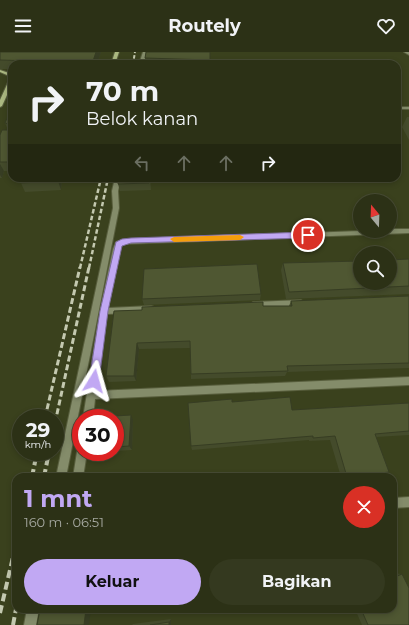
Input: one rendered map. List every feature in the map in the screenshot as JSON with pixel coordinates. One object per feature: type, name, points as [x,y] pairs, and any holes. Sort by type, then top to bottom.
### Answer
[{"type":"main road","points":[[0,106],[8,87]]},
{"type":"street","points":[[61,473],[116,208],[117,182]]},
{"type":"street","points":[[90,409],[104,311],[118,244],[122,242],[409,231]]},
{"type":"street","points":[[243,305],[306,302]]},
{"type":"street","points":[[104,311],[158,309]]},
{"type":"street","points":[[92,395],[409,381]]},
{"type":"street","points":[[79,473],[81,461]]},
{"type":"street","points":[[397,503],[409,502]]},
{"type":"street","points":[[30,625],[32,613]]},
{"type":"building","points":[[0,52],[96,52],[93,60],[0,60]]},
{"type":"building","points":[[146,52],[210,52],[210,60],[145,58]]},
{"type":"building","points":[[8,116],[8,124],[5,123]]},
{"type":"building","points":[[2,130],[8,130],[8,162],[0,162],[0,135]]},
{"type":"building","points":[[118,182],[149,182],[149,183],[118,184]]},
{"type":"building","points":[[409,259],[409,286],[397,287],[397,260]]},
{"type":"building","points":[[353,261],[353,289],[289,292],[283,263]]},
{"type":"building","points":[[257,264],[261,294],[142,299],[144,269]]},
{"type":"building","points":[[409,296],[409,363],[287,366],[288,371],[191,374],[190,341],[137,343],[134,376],[106,376],[114,311],[142,310],[142,307],[263,302],[263,306],[292,306],[291,301]]},
{"type":"building","points":[[290,397],[292,410],[409,403],[409,431],[375,434],[389,472],[381,473],[346,473],[335,436],[313,438],[313,436],[191,446],[188,403],[232,399],[232,402]]},
{"type":"building","points":[[124,415],[131,415],[129,446],[124,446]]},
{"type":"building","points":[[402,574],[409,588],[409,625],[368,625],[363,613],[397,613],[397,576]]},
{"type":"building","points":[[39,613],[86,613],[84,625],[37,625]]},
{"type":"building","points":[[169,622],[169,625],[150,625]]},
{"type":"railway","points":[[134,60],[135,52]]},
{"type":"railway","points":[[80,268],[100,182]]},
{"type":"railway","points":[[89,268],[107,182]]},
{"type":"railway","points":[[47,409],[80,267]]},
{"type":"railway","points":[[58,409],[89,267]]},
{"type":"railway","points":[[33,473],[35,461]]},
{"type":"railway","points":[[45,473],[47,461]]},
{"type":"railway","points":[[0,613],[12,561]]},
{"type":"railway","points":[[13,625],[15,613]]},
{"type":"slow traffic","points":[[174,239],[240,237]]},
{"type":"route","points":[[94,381],[104,311],[118,244],[131,241],[308,235]]}]
